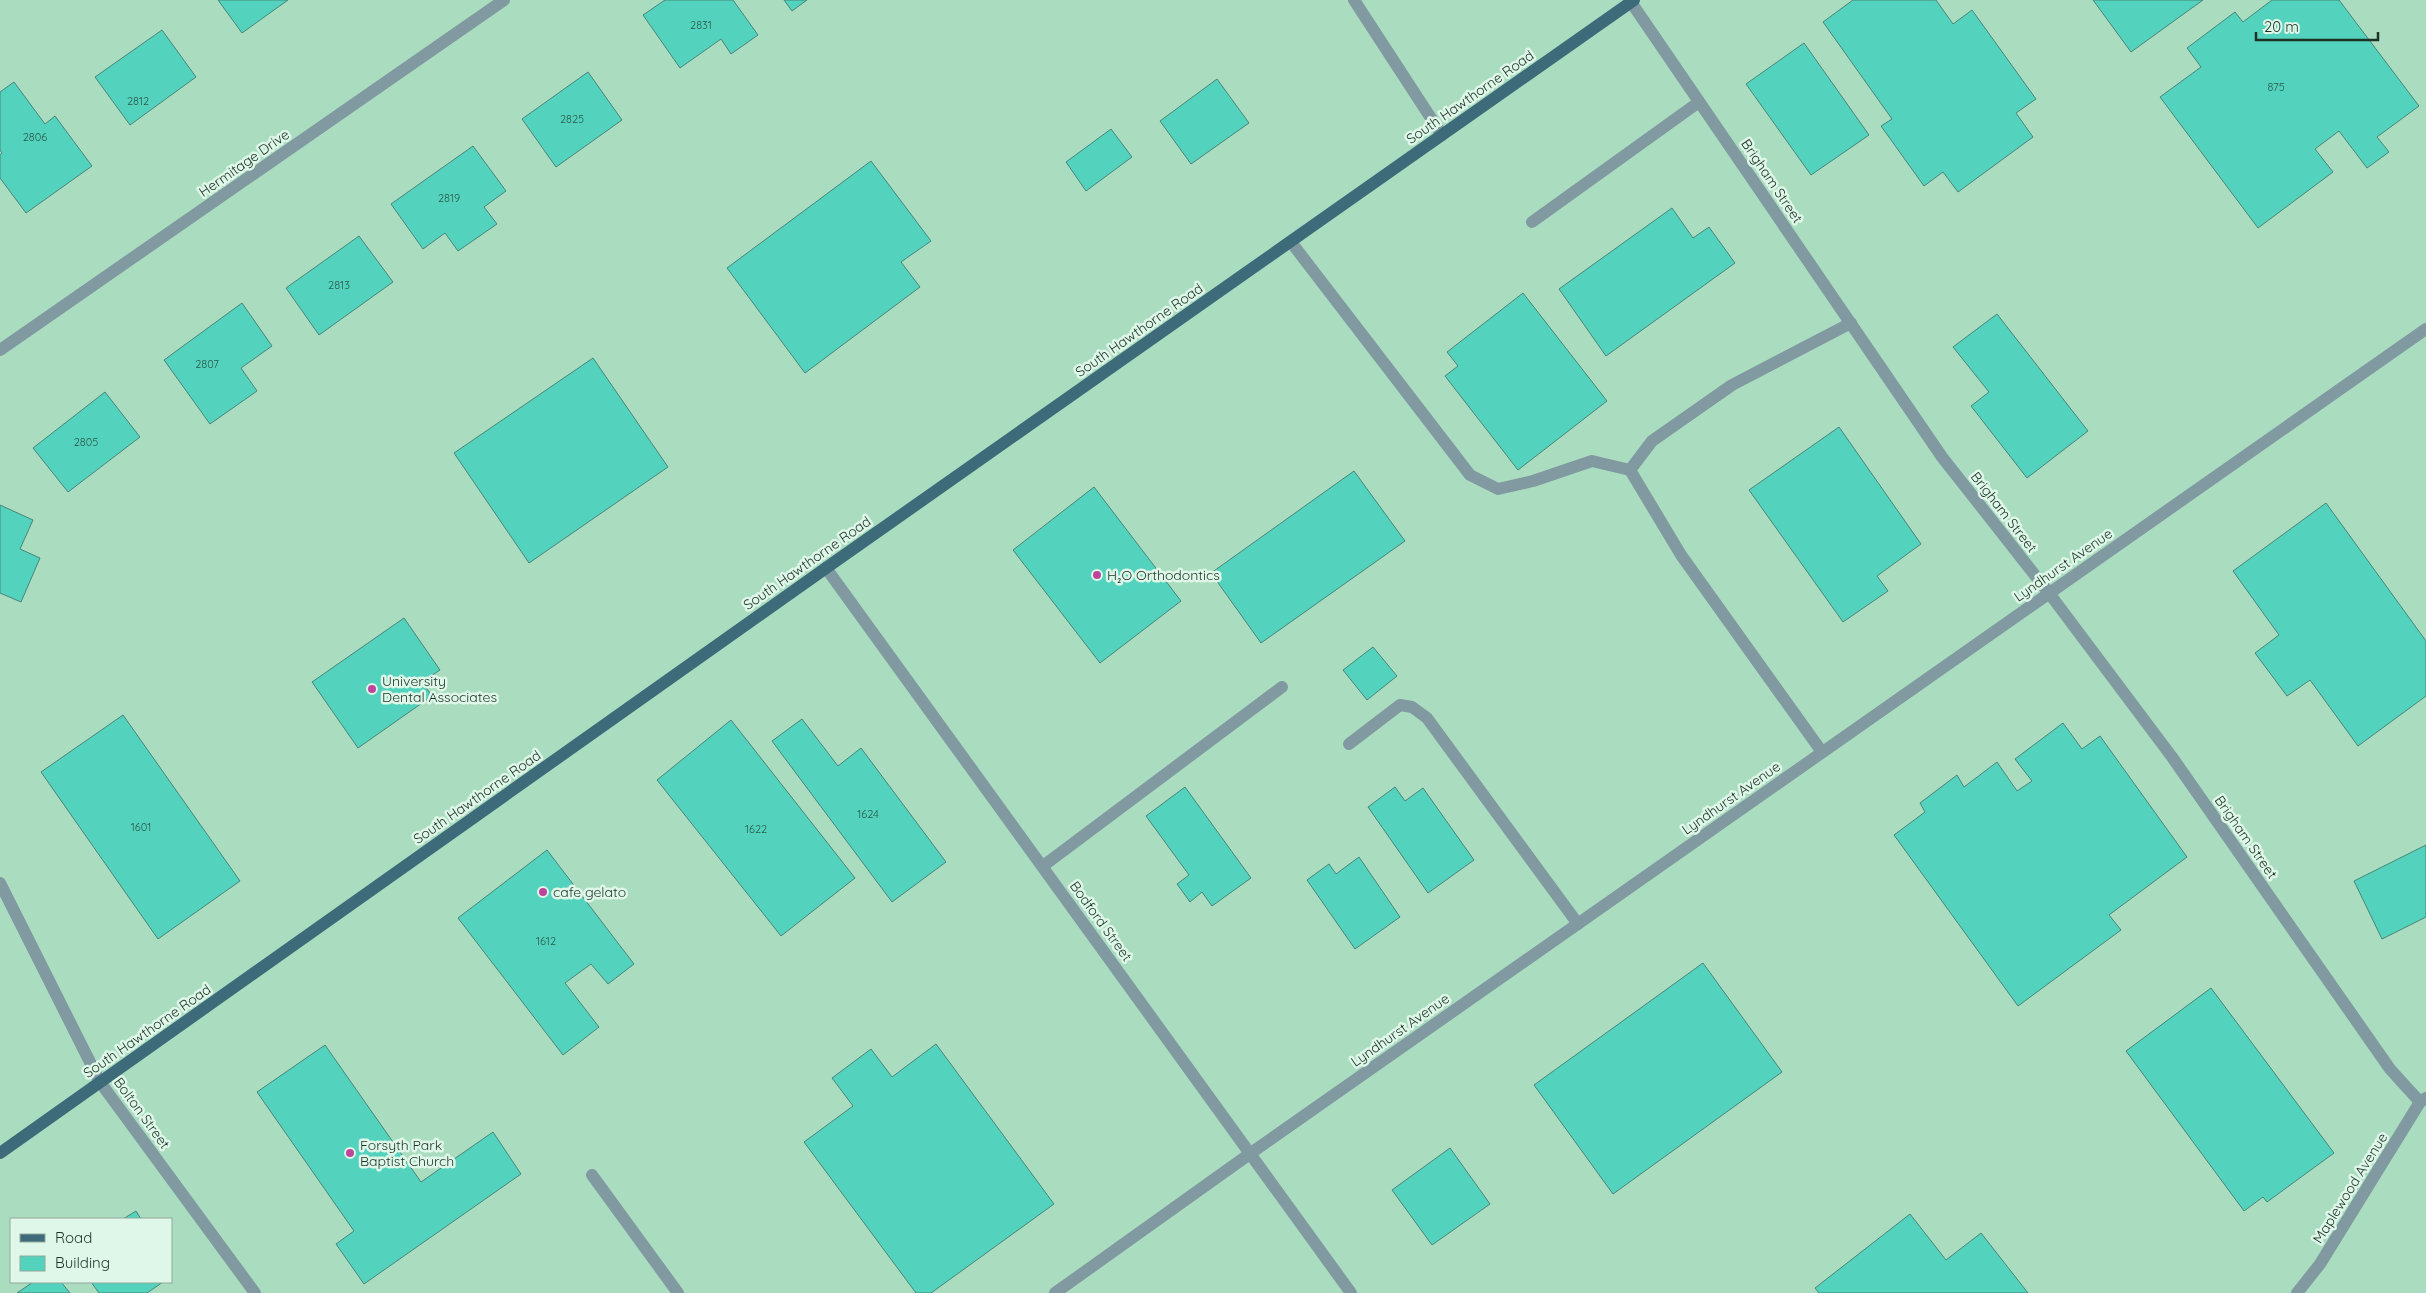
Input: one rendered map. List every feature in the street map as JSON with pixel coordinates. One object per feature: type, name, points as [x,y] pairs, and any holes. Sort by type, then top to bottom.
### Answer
[{"type":"main road","name":"South Hawthorne Road","points":[[0,1153],[826,568],[1633,1]]},
{"type":"street","name":"Hermitage Drive","points":[[0,350],[504,0]]},
{"type":"street","points":[[1354,0],[1442,135]]},
{"type":"street","name":"Brigham Street","points":[[1633,1],[1942,457],[2049,593],[2172,757],[2390,1069],[2423,1100]]},
{"type":"street","points":[[1532,222],[1700,102]]},
{"type":"street","points":[[1291,242],[1470,475],[1498,489],[1533,481],[1592,461],[1630,470],[1681,555],[1822,752]]},
{"type":"street","points":[[1630,470],[1652,441],[1732,385],[1851,323]]},
{"type":"street","name":"Lyndhurst Avenue","points":[[1055,1293],[1251,1153],[2426,329]]},
{"type":"street","name":"Bodford Street","points":[[826,568],[1351,1293]]},
{"type":"street","points":[[1043,866],[1282,686]]},
{"type":"street","points":[[1349,744],[1400,705],[1412,707],[1427,718],[1578,924]]},
{"type":"street","name":"Bolton Street","points":[[0,883],[100,1082],[255,1293]]},
{"type":"street","name":"Maplewood Avenue","points":[[2297,1293],[2320,1264],[2423,1100]]},
{"type":"street","points":[[592,1175],[678,1293]]},
{"type":"building","points":[[218,0],[288,0],[242,33]]},
{"type":"building","points":[[665,0],[733,0],[758,35],[731,54],[721,39],[680,68],[643,15]]},
{"type":"building","points":[[784,0],[807,0],[792,11]]},
{"type":"building","points":[[1853,0],[1936,0],[1953,24],[1972,10],[2036,99],[2016,113],[2033,137],[1958,192],[1943,172],[1924,186],[1881,126],[1892,119],[1823,22]]},
{"type":"building","points":[[2093,0],[2203,0],[2131,52]]},
{"type":"building","points":[[2272,0],[2339,0],[2419,106],[2377,137],[2389,152],[2367,168],[2339,131],[2315,149],[2333,172],[2258,228],[2160,97],[2201,67],[2187,48],[2235,12],[2243,22]]},
{"type":"building","points":[[162,30],[196,77],[130,125],[95,77]]},
{"type":"building","points":[[1804,43],[1869,135],[1811,175],[1746,84]]},
{"type":"building","points":[[588,72],[622,120],[556,167],[522,119]]},
{"type":"building","points":[[1217,79],[1249,123],[1191,164],[1160,121]]},
{"type":"building","points":[[14,82],[45,124],[55,116],[92,166],[26,213],[0,178],[0,155],[2,153],[0,150],[0,92]]},
{"type":"building","points":[[1111,129],[1132,157],[1086,191],[1066,162]]},
{"type":"building","points":[[473,146],[506,191],[484,207],[497,224],[458,251],[445,233],[423,249],[391,204]]},
{"type":"building","points":[[871,161],[931,241],[901,262],[920,287],[805,373],[727,268]]},
{"type":"building","points":[[1672,208],[1693,238],[1709,227],[1735,263],[1606,356],[1559,289]]},
{"type":"building","points":[[359,236],[393,282],[319,335],[286,288]]},
{"type":"building","points":[[1523,293],[1607,401],[1518,470],[1445,376],[1458,366],[1447,352]]},
{"type":"building","points":[[242,303],[272,346],[241,368],[257,391],[210,424],[164,360]]},
{"type":"building","points":[[1997,314],[2088,431],[2027,478],[1971,406],[1989,392],[1953,347]]},
{"type":"building","points":[[593,358],[668,467],[529,563],[454,453]]},
{"type":"building","points":[[105,392],[140,437],[68,492],[33,448]]},
{"type":"building","points":[[1839,427],[1921,544],[1877,576],[1888,591],[1843,622],[1749,490]]},
{"type":"building","points":[[1354,471],[1405,541],[1261,643],[1211,573]]},
{"type":"building","name":"H₂O Orthodontics","points":[[1094,487],[1181,601],[1100,663],[1013,550]]},
{"type":"building","points":[[2326,503],[2426,641],[2426,696],[2358,746],[2310,680],[2287,696],[2255,653],[2279,635],[2233,571]]},
{"type":"building","points":[[0,505],[33,520],[20,549],[40,558],[21,602],[0,593]]},
{"type":"building","name":"University Dental Associates","points":[[404,618],[440,670],[422,682],[432,696],[358,748],[312,682]]},
{"type":"building","points":[[1373,647],[1397,676],[1367,700],[1343,670]]},
{"type":"building","points":[[123,715],[240,881],[158,939],[41,772]]},
{"type":"building","points":[[802,719],[838,766],[861,748],[946,862],[892,902],[772,741]]},
{"type":"building","points":[[731,720],[855,878],[781,936],[657,780]]},
{"type":"building","points":[[2063,723],[2082,749],[2100,736],[2187,857],[2109,915],[2121,930],[2018,1006],[1894,835],[1925,812],[1920,803],[1957,775],[1964,787],[1997,762],[2017,791],[2032,781],[2015,759]]},
{"type":"building","points":[[1185,787],[1251,878],[1212,906],[1202,892],[1190,902],[1177,884],[1189,875],[1146,816]]},
{"type":"building","points":[[1395,787],[1405,801],[1423,788],[1474,860],[1428,893],[1368,807]]},
{"type":"building","points":[[2426,845],[2426,917],[2382,939],[2354,881]]},
{"type":"building","points":[[547,850],[634,964],[608,984],[591,964],[565,983],[599,1027],[563,1055],[458,918]]},
{"type":"building","points":[[1359,857],[1400,917],[1355,949],[1307,880],[1329,864],[1336,874]]},
{"type":"building","points":[[1703,963],[1782,1072],[1613,1194],[1534,1085]]},
{"type":"building","points":[[2211,988],[2334,1153],[2267,1202],[2263,1197],[2244,1211],[2126,1051]]},
{"type":"building","points":[[936,1044],[1054,1204],[931,1293],[916,1293],[804,1142],[853,1106],[832,1078],[871,1049],[892,1077]]},
{"type":"building","name":"Forsyth Park Baptist Church","points":[[325,1045],[421,1182],[493,1132],[521,1174],[364,1284],[336,1244],[354,1231],[257,1092]]},
{"type":"building","points":[[1450,1148],[1490,1204],[1432,1245],[1392,1190]]},
{"type":"building","points":[[136,1211],[140,1218],[125,1218]]},
{"type":"building","points":[[1910,1214],[1946,1260],[1981,1233],[2028,1293],[1819,1293],[1815,1288]]},
{"type":"building","points":[[32,1283],[62,1283],[70,1293],[17,1293]]},
{"type":"building","points":[[92,1283],[162,1283],[147,1293],[99,1293]]},
{"type":"place","name":"H₂O Orthodontics","points":[[1097,575]]},
{"type":"place","name":"University Dental Associates","points":[[372,689]]},
{"type":"place","name":"cafe gelato","points":[[543,892]]},
{"type":"place","name":"Forsyth Park Baptist Church","points":[[350,1153]]}]
